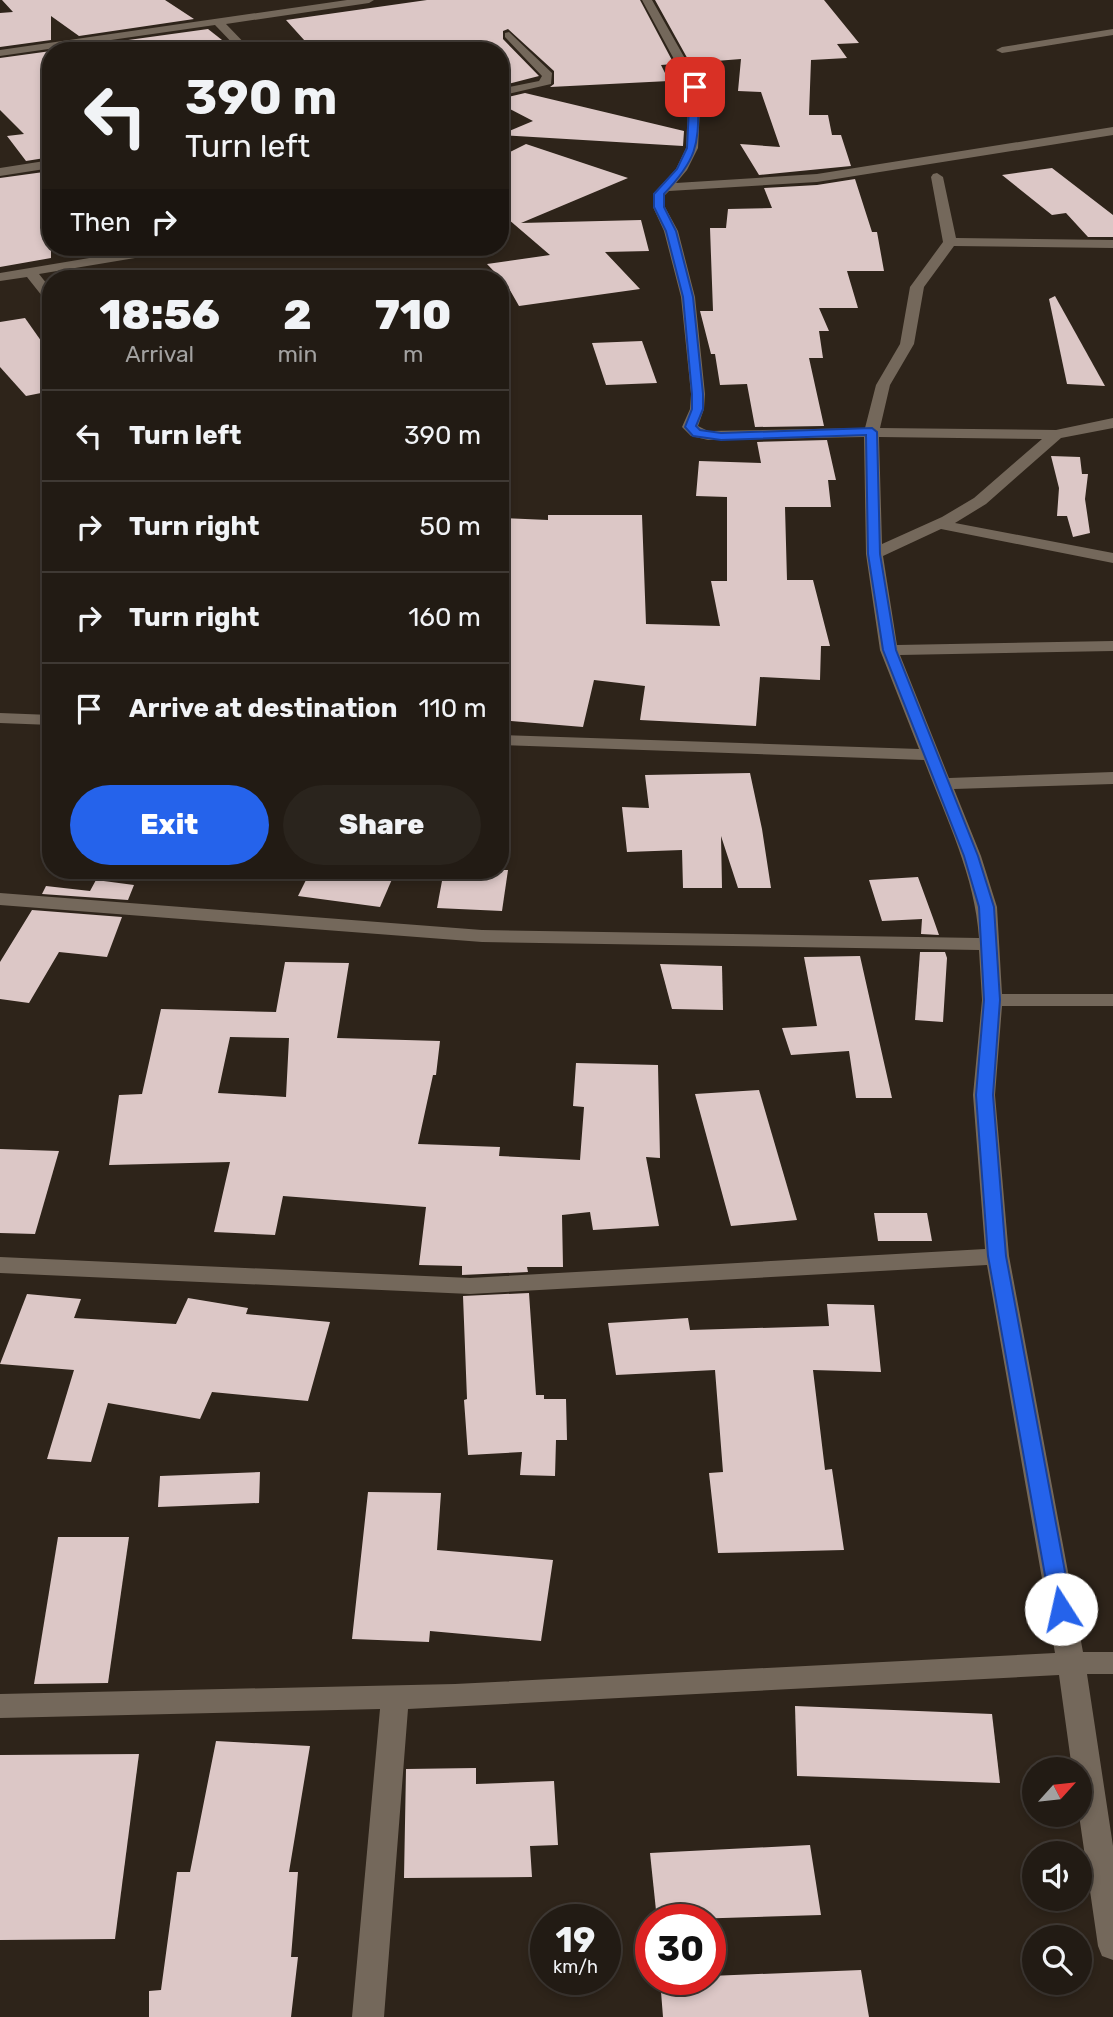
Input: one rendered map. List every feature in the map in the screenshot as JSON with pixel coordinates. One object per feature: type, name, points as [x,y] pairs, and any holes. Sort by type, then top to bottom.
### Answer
[{"type":"street","points":[[75,42],[369,0]]},
{"type":"street","points":[[647,0],[695,87],[692,148],[681,170],[659,194],[659,207],[671,231],[688,297],[698,394],[697,409],[690,427],[693,430],[705,435],[721,436],[872,432],[1056,435],[1113,423]]},
{"type":"street","points":[[217,21],[238,42]]},
{"type":"street","points":[[1002,50],[1113,32]]},
{"type":"street","points":[[509,35],[548,75],[547,82],[543,84],[509,91]]},
{"type":"street","points":[[0,53],[42,47]]},
{"type":"street","points":[[666,187],[817,178],[1113,131]]},
{"type":"street","points":[[0,172],[42,165]]},
{"type":"street","points":[[937,177],[950,242],[917,287],[907,344],[883,385],[872,432],[874,554],[889,650],[944,784],[971,856],[986,907],[992,1000],[984,1095],[997,1256],[1071,1663],[1113,1946]]},
{"type":"street","points":[[950,242],[1113,244]]},
{"type":"street","points":[[0,277],[124,256]]},
{"type":"street","points":[[30,272],[42,287]]},
{"type":"street","points":[[874,554],[938,524],[980,500],[1056,435]]},
{"type":"street","points":[[938,524],[1113,558]]},
{"type":"street","points":[[889,650],[1113,646]]},
{"type":"street","points":[[0,718],[42,720]]},
{"type":"street","points":[[509,740],[933,755]]},
{"type":"street","points":[[944,784],[1113,778]]},
{"type":"street","points":[[0,899],[482,936],[990,944]]},
{"type":"street","points":[[992,1000],[1113,1000]]},
{"type":"street","points":[[0,1265],[470,1286],[997,1256]]},
{"type":"street","points":[[0,1706],[455,1696],[1071,1663],[1113,1663]]},
{"type":"street","points":[[368,2017],[395,1697]]},
{"type":"building","points":[[2,0],[165,0],[194,19],[79,36],[51,16],[51,40],[0,47],[0,13],[13,12]]},
{"type":"building","points":[[427,0],[640,0],[674,64],[661,65],[669,81],[550,87],[554,84],[554,71],[508,29],[503,31],[506,42],[306,42],[286,20]]},
{"type":"building","points":[[655,0],[824,0],[859,43],[837,44],[847,58],[811,60],[809,115],[828,115],[832,135],[841,135],[851,166],[759,175],[740,144],[780,147],[761,92],[738,91],[741,59],[690,63]]},
{"type":"building","points":[[208,29],[225,42],[114,42]]},
{"type":"building","points":[[509,45],[539,76],[509,84]]},
{"type":"building","points":[[42,52],[42,158],[26,161],[7,136],[24,134],[0,110],[0,58]]},
{"type":"building","points":[[525,93],[684,131],[683,146],[509,136],[509,131],[533,121],[509,109],[509,97]]},
{"type":"building","points":[[526,144],[628,178],[521,223],[641,220],[649,251],[605,252],[640,289],[519,306],[509,288],[509,270],[493,270],[487,264],[550,255],[509,220],[509,152]]},
{"type":"building","points":[[1052,168],[1113,215],[1113,237],[1088,237],[1066,213],[1052,215],[1002,175]]},
{"type":"building","points":[[42,172],[42,256],[51,258],[0,267],[0,178]]},
{"type":"building","points":[[855,179],[872,232],[877,232],[884,271],[847,271],[858,308],[819,308],[829,331],[819,331],[823,358],[809,358],[824,426],[755,427],[747,384],[720,385],[715,354],[711,354],[700,311],[713,311],[710,228],[726,228],[728,209],[772,208],[764,188],[817,185]]},
{"type":"building","points":[[1055,296],[1105,386],[1067,384],[1049,299]]},
{"type":"building","points":[[25,318],[42,342],[42,393],[26,396],[0,367],[0,322]]},
{"type":"building","points":[[642,341],[657,383],[606,385],[592,343]]},
{"type":"building","points":[[827,440],[836,480],[828,480],[831,507],[785,507],[787,580],[813,580],[830,646],[821,646],[820,680],[760,677],[756,726],[640,720],[645,686],[594,680],[583,727],[509,721],[509,518],[548,520],[548,515],[642,515],[646,624],[720,626],[711,581],[727,581],[727,497],[696,496],[699,461],[761,463],[757,442]]},
{"type":"building","points":[[1051,456],[1080,457],[1082,474],[1088,474],[1085,499],[1090,533],[1073,537],[1067,516],[1057,516],[1059,488]]},
{"type":"building","points":[[750,773],[771,888],[738,888],[721,836],[722,888],[683,888],[682,850],[627,852],[622,807],[649,808],[645,775]]},
{"type":"building","points":[[918,877],[939,935],[921,934],[922,919],[882,921],[869,880]]},
{"type":"building","points":[[306,879],[392,879],[380,907],[298,896]]},
{"type":"building","points":[[442,879],[507,879],[502,911],[437,908]]},
{"type":"building","points":[[96,880],[134,885],[128,900],[42,894],[46,886],[90,891]]},
{"type":"building","points":[[32,910],[122,917],[107,957],[59,952],[29,1003],[0,999],[0,962]]},
{"type":"building","points":[[920,952],[945,952],[947,958],[943,1022],[915,1020]]},
{"type":"building","points":[[860,956],[892,1098],[856,1098],[849,1051],[791,1055],[782,1028],[817,1026],[804,957]]},
{"type":"building","points":[[285,962],[349,963],[337,1038],[440,1041],[436,1075],[433,1075],[418,1144],[500,1147],[499,1156],[580,1160],[584,1107],[573,1106],[576,1063],[658,1065],[660,1158],[646,1157],[659,1226],[593,1230],[590,1212],[562,1215],[563,1267],[527,1267],[528,1272],[462,1275],[462,1266],[419,1265],[426,1207],[283,1196],[275,1235],[214,1232],[230,1162],[109,1165],[119,1095],[142,1094],[161,1009],[276,1012]],"holes":[[[230,1037],[289,1038],[286,1097],[218,1093]]]},
{"type":"building","points":[[660,964],[722,966],[723,1010],[672,1009]]},
{"type":"building","points":[[759,1090],[797,1220],[731,1226],[695,1094]]},
{"type":"building","points":[[0,1149],[59,1151],[35,1234],[0,1233]]},
{"type":"building","points":[[874,1213],[927,1213],[932,1241],[878,1241]]},
{"type":"building","points":[[529,1293],[536,1395],[544,1395],[544,1399],[566,1399],[567,1440],[556,1440],[555,1476],[520,1475],[522,1452],[468,1455],[464,1400],[467,1399],[463,1296]]},
{"type":"building","points":[[27,1294],[81,1299],[74,1318],[176,1324],[188,1298],[248,1308],[246,1314],[330,1322],[308,1401],[212,1392],[200,1419],[108,1403],[91,1462],[47,1459],[74,1370],[0,1364]]},
{"type":"building","points":[[827,1304],[874,1305],[881,1372],[813,1370],[825,1470],[832,1469],[844,1550],[718,1553],[709,1473],[723,1472],[715,1370],[616,1375],[608,1323],[688,1318],[690,1330],[829,1326]]},
{"type":"building","points":[[260,1472],[259,1503],[158,1507],[160,1476]]},
{"type":"building","points":[[368,1492],[441,1493],[437,1550],[553,1560],[541,1641],[430,1631],[429,1642],[352,1639]]},
{"type":"building","points":[[58,1537],[129,1537],[108,1683],[34,1684]]},
{"type":"building","points":[[795,1706],[992,1714],[1000,1783],[797,1776]]},
{"type":"building","points":[[216,1741],[310,1746],[289,1872],[298,1872],[291,1957],[298,1957],[291,2017],[149,2017],[149,1991],[161,1990],[177,1872],[190,1872]]},
{"type":"building","points":[[139,1754],[115,1939],[0,1940],[0,1755]]},
{"type":"building","points":[[476,1768],[476,1784],[554,1781],[558,1845],[530,1846],[532,1877],[404,1878],[406,1769]]},
{"type":"building","points":[[810,1845],[821,1915],[726,1918],[726,1904],[655,1904],[650,1853]]},
{"type":"building","points":[[861,1970],[869,2017],[663,2017],[661,1995],[726,1995],[726,1975]]},
{"type":"route","points":[[695,87],[692,148],[681,170],[659,194],[659,207],[671,231],[688,297],[698,394],[697,409],[690,427],[697,433],[721,436],[872,432],[874,554],[889,650],[933,755],[971,856],[986,907],[992,1000],[984,1095],[997,1256],[1061,1609]]}]
